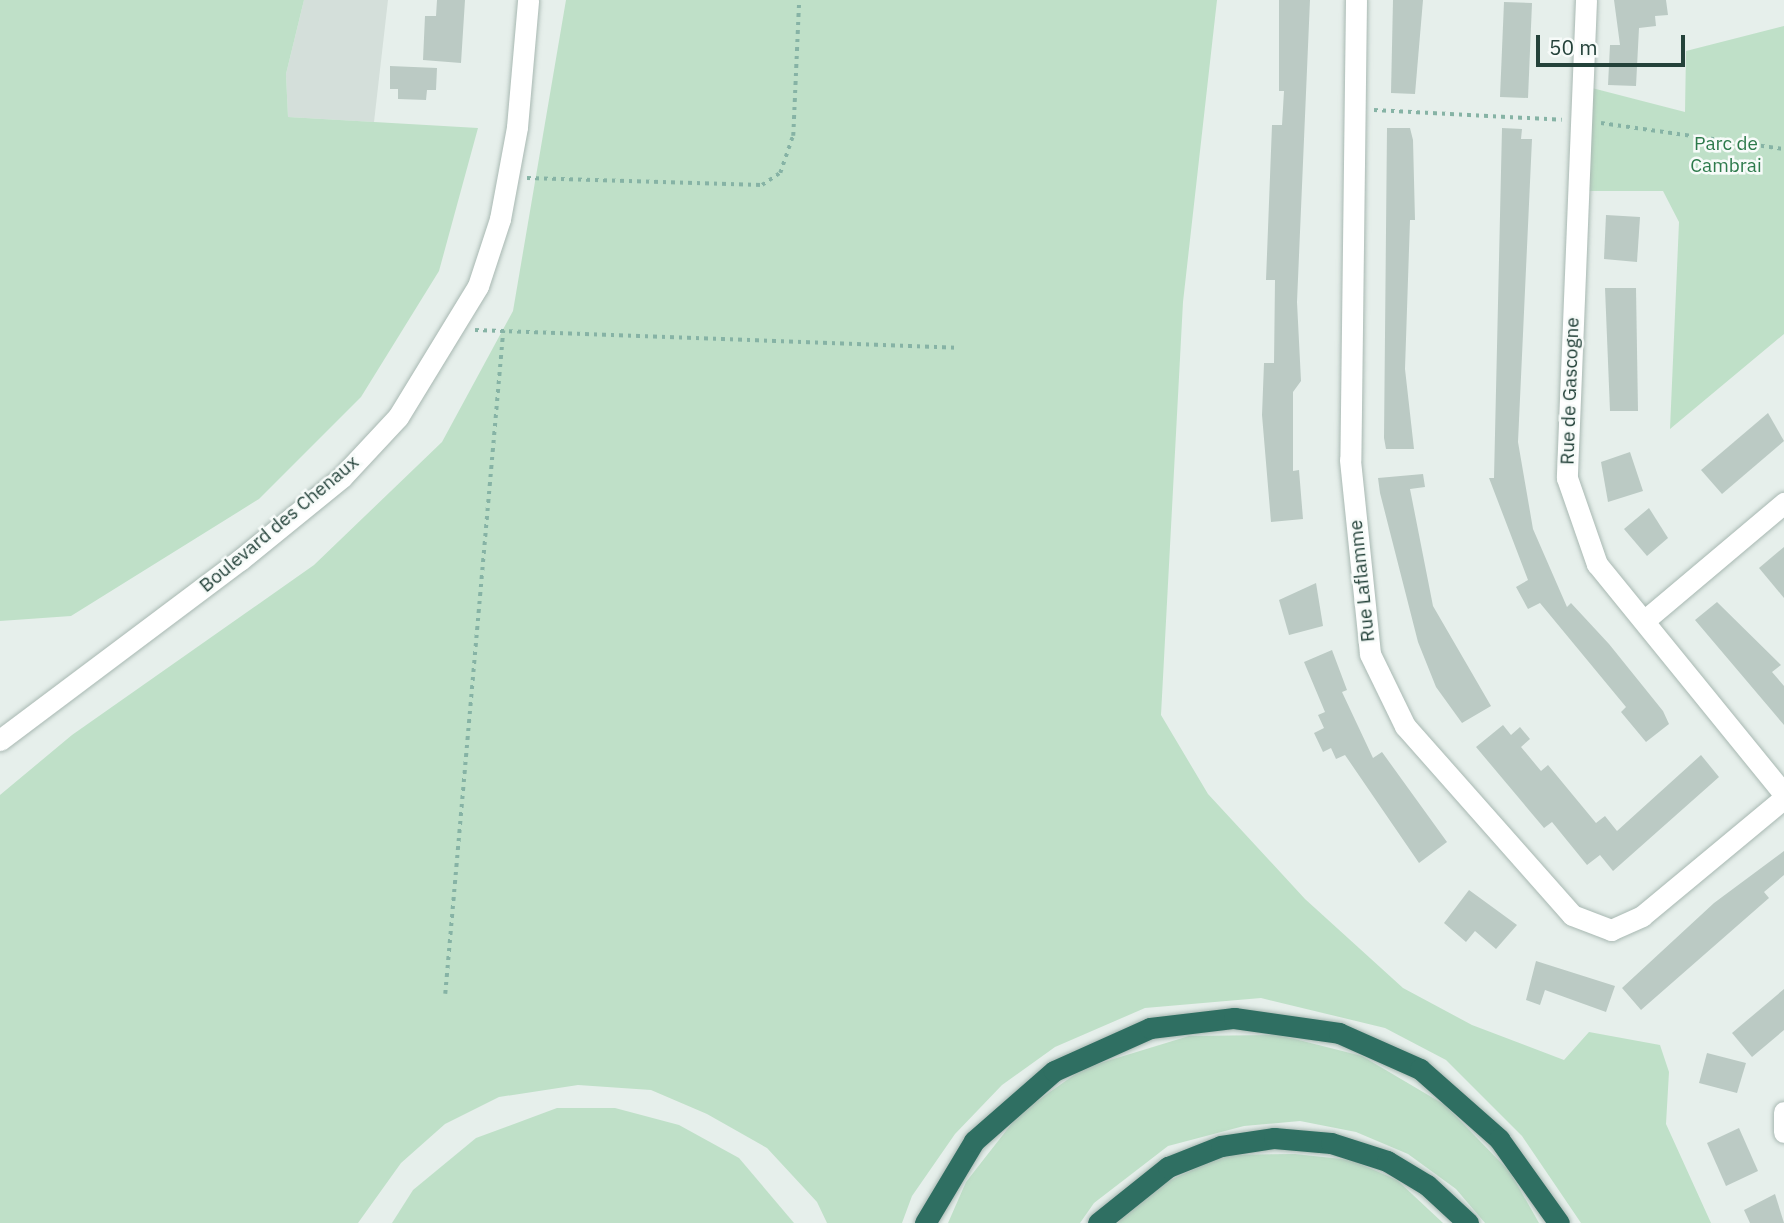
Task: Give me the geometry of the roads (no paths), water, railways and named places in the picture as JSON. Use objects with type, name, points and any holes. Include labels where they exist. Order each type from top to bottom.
[{"type":"highway","points":[[925,1223],[974,1141],[1054,1071],[1126,1035],[1234,1018],[1339,1033],[1420,1069],[1499,1139],[1559,1223]]},
{"type":"highway","points":[[1098,1223],[1133,1189],[1177,1162],[1221,1146],[1274,1138],[1331,1143],[1387,1161],[1427,1185],[1468,1223]]},
{"type":"street","name":"Boulevard des Chenaux","points":[[0,740],[342,477],[398,417],[455,329],[478,286],[507,178],[528,0]]},
{"type":"street","name":"Rue Laflamme","points":[[1356,0],[1350,460],[1370,654],[1405,726],[1572,915],[1611,930],[1642,916],[1784,796]]},
{"type":"street","name":"Rue de Gascogne","points":[[1586,0],[1567,478],[1597,564],[1645,620],[1784,796]]},
{"type":"street","points":[[1645,620],[1784,503]]},
{"type":"street","points":[[1784,1112],[1784,1132]]},
{"type":"park label","name":"Parc de Cambrai","points":[[1726,155]]}]
